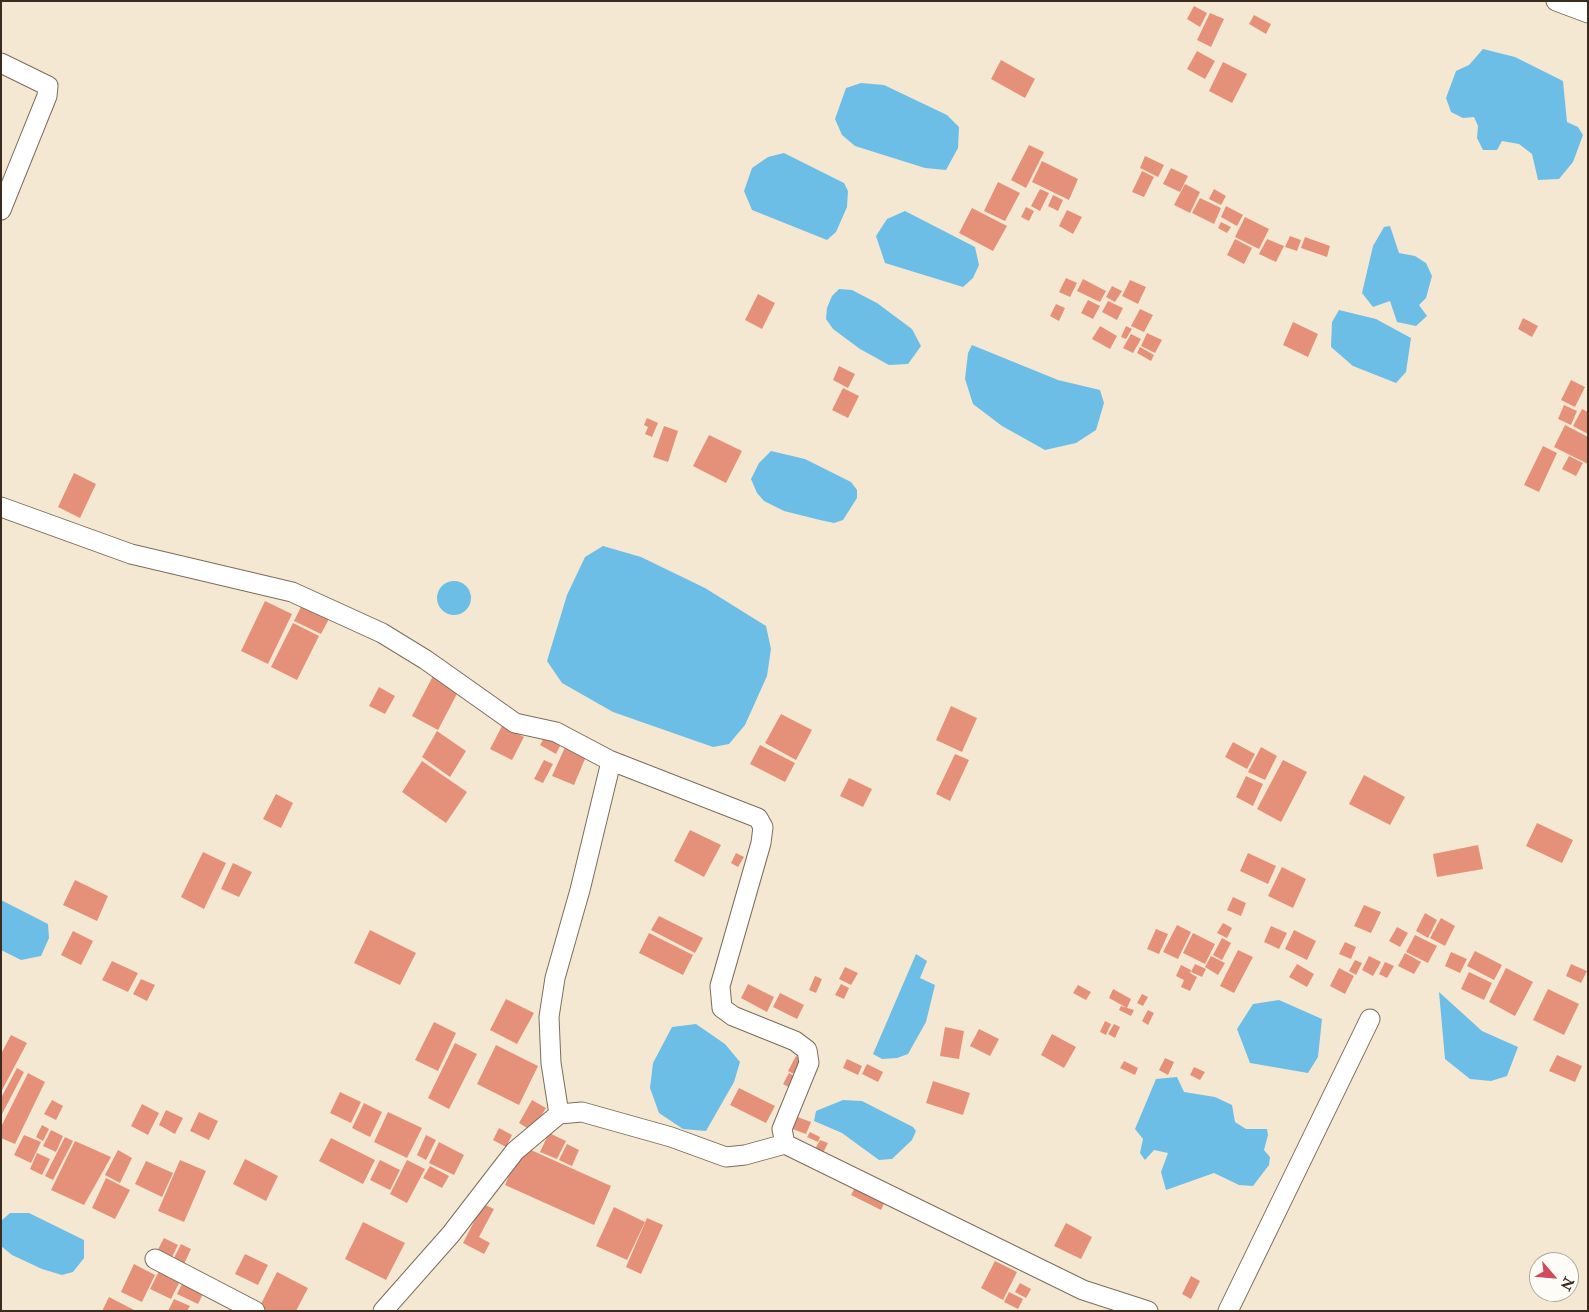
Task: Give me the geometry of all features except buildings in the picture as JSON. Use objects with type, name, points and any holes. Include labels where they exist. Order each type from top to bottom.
[{"type":"street","points":[[1556,1],[1588,13]]},
{"type":"street","points":[[1,63],[48,86],[47,96],[1,210]]},
{"type":"street","points":[[1,507],[132,554],[292,592],[382,633],[426,660],[514,723],[556,732],[609,760],[758,818],[763,827],[760,843],[720,986],[722,1008],[733,1016],[796,1041],[807,1050],[809,1063],[782,1129],[784,1144]]},
{"type":"street","points":[[559,1114],[551,1063],[549,1017],[555,978],[580,890],[610,766],[609,760]]},
{"type":"street","points":[[1228,1311],[1370,1019]]},
{"type":"street","points":[[382,1311],[451,1234],[515,1151],[559,1114],[582,1112],[671,1137],[726,1157],[784,1144],[1083,1290],[1148,1311]]},
{"type":"street","points":[[155,1259],[255,1311]]},
{"type":"water","points":[[1483,49],[1515,57],[1563,81],[1567,122],[1578,127],[1583,135],[1573,162],[1559,179],[1538,180],[1532,154],[1519,144],[1502,141],[1497,150],[1483,150],[1477,138],[1478,126],[1474,117],[1463,118],[1451,112],[1446,98],[1456,71],[1469,65]]},
{"type":"water","points":[[861,83],[884,85],[947,115],[959,127],[958,148],[946,170],[925,168],[855,146],[842,135],[835,119],[846,88]]},
{"type":"water","points":[[784,153],[844,183],[848,191],[847,207],[836,232],[827,240],[752,210],[744,191],[752,168],[768,157]]},
{"type":"water","points":[[905,211],[975,247],[979,265],[973,278],[963,287],[885,263],[876,236],[887,219]]},
{"type":"water","points":[[1390,226],[1399,253],[1415,256],[1426,263],[1432,276],[1426,298],[1419,305],[1427,316],[1416,326],[1397,322],[1390,301],[1373,307],[1362,293],[1373,246],[1384,227]]},
{"type":"water","points":[[839,289],[852,290],[877,303],[912,329],[921,346],[908,364],[889,365],[860,349],[833,329],[826,319],[827,308],[832,296]]},
{"type":"water","points":[[1339,310],[1376,319],[1411,338],[1406,372],[1396,383],[1353,366],[1331,347],[1332,322]]},
{"type":"water","points":[[972,345],[1058,380],[1100,390],[1104,403],[1096,430],[1076,443],[1045,450],[1002,426],[973,404],[965,379],[968,353]]},
{"type":"water","points":[[771,451],[805,459],[851,482],[857,490],[857,498],[843,520],[834,523],[820,520],[784,511],[764,501],[757,493],[751,479],[759,463]]},
{"type":"water","points":[[603,546],[641,557],[705,588],[766,626],[771,649],[767,676],[745,725],[729,744],[713,747],[613,712],[562,683],[547,661],[567,595],[585,557]]},
{"type":"water","points":[[454,581],[466,586],[471,598],[466,610],[454,615],[442,610],[437,598],[442,586]]},
{"type":"water","points":[[1,900],[48,924],[49,938],[41,956],[21,960],[1,950]]},
{"type":"water","points":[[916,954],[927,961],[920,978],[935,985],[926,1022],[908,1054],[897,1058],[882,1059],[873,1054]]},
{"type":"water","points":[[1439,992],[1482,1031],[1518,1047],[1507,1076],[1491,1081],[1470,1079],[1445,1059]]},
{"type":"water","points":[[1279,1000],[1322,1019],[1318,1057],[1308,1073],[1250,1063],[1237,1029],[1253,1004]]},
{"type":"water","points":[[696,1024],[725,1044],[740,1062],[734,1082],[706,1131],[683,1129],[659,1113],[650,1088],[653,1063],[672,1027]]},
{"type":"water","points":[[1177,1077],[1184,1092],[1215,1097],[1232,1105],[1235,1122],[1246,1129],[1267,1129],[1268,1135],[1264,1150],[1270,1157],[1269,1165],[1253,1186],[1239,1185],[1214,1173],[1166,1190],[1161,1172],[1168,1153],[1154,1150],[1145,1160],[1140,1153],[1143,1139],[1135,1129],[1156,1079]]},
{"type":"water","points":[[843,1100],[862,1101],[913,1127],[916,1131],[912,1140],[892,1159],[879,1160],[842,1133],[814,1121],[816,1111]]},
{"type":"water","points":[[10,1213],[29,1213],[84,1240],[84,1258],[73,1272],[62,1275],[42,1269],[12,1255],[1,1246],[1,1221]]}]
